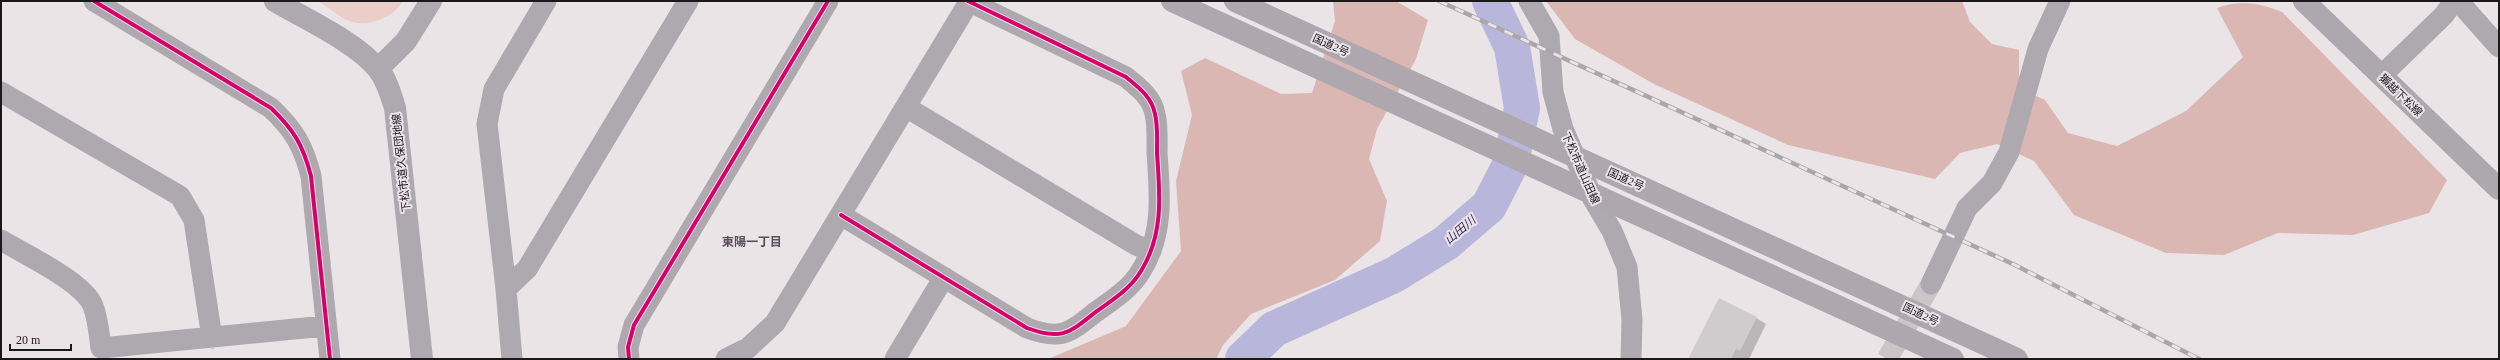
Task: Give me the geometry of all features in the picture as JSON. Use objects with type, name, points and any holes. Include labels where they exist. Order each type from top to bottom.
[{"type":"highway","points":[[1172,1],[1954,359]]},
{"type":"highway","name":"国道2号","points":[[1235,1],[1704,214],[2017,359]]},
{"type":"main road","name":"獺越下松線","points":[[2304,1],[2499,189]]},
{"type":"street","points":[[94,1],[271,108],[290,126],[304,149],[311,176],[330,359]]},
{"type":"street","name":"下松市道久保団地線","points":[[275,1],[354,48],[378,69],[387,84],[395,108],[422,359]]},
{"type":"street","points":[[378,69],[406,41],[430,1]]},
{"type":"street","points":[[512,359],[506,289],[486,124],[494,89],[546,1]]},
{"type":"street","points":[[506,289],[527,269],[688,1]]},
{"type":"street","points":[[629,359],[628,346],[634,325],[828,1]]},
{"type":"street","points":[[726,359],[748,348],[775,323],[969,1],[1126,77],[1146,93],[1155,113],[1160,203],[1157,229],[1151,250],[1141,272],[1124,291],[1070,332],[1048,336],[1027,328],[841,215]]},
{"type":"street","name":"下松市道山田線","points":[[1529,1],[1549,36],[1553,92],[1563,129],[1593,199],[1612,231],[1627,268],[1632,320],[1631,359]]},
{"type":"street","points":[[1931,284],[1968,208],[1992,183],[2009,152],[2038,49],[2060,1]]},
{"type":"street","points":[[2381,76],[2444,15],[2454,1]]},
{"type":"street","points":[[2458,1],[2499,47]]},
{"type":"street","points":[[1,92],[180,196],[194,220],[212,338]]},
{"type":"street","points":[[906,107],[1136,245],[1151,250]]},
{"type":"street","points":[[1,240],[69,280],[84,292],[93,305],[101,348],[326,326]]},
{"type":"street","points":[[895,359],[944,277]]},
{"type":"shaded area","points":[[318,1],[403,1],[394,12],[388,16],[374,22],[359,23],[343,18]]},
{"type":"shaded area","points":[[1333,1],[1396,1],[1428,20],[1416,59],[1377,129],[1369,159],[1387,201],[1380,241],[1335,280],[1251,314],[1223,345],[1216,359],[1048,359],[1126,326],[1181,251],[1176,181],[1192,115],[1181,71],[1205,58],[1281,94],[1312,93],[1335,21]]},
{"type":"shaded area","points":[[1546,1],[1962,1],[1970,22],[1992,44],[2019,50],[2019,88],[2045,100],[2068,133],[2117,146],[2186,111],[2243,57],[2217,8],[2242,3],[2266,6],[2282,12],[2447,180],[2429,213],[2353,235],[2278,233],[2224,255],[2166,253],[2074,215],[2034,161],[1997,144],[1960,153],[1935,179],[1788,145],[1654,84],[1575,39]]},
{"type":"building","points":[[1719,298],[1757,317],[1740,351],[1736,349],[1731,359],[1688,359]]},
{"type":"waterway","name":"山田川","points":[[1243,359],[1274,329],[1394,275],[1446,243],[1489,206],[1511,163],[1522,108],[1512,47],[1490,1]]},
{"type":"tunnel","points":[[1887,359],[1931,284]]},
{"type":"railway","points":[[1439,1],[2015,265],[2199,359]]},
{"type":"cycle path","points":[[94,1],[271,108],[292,131],[305,155],[311,176],[330,359]]},
{"type":"cycle path","points":[[629,359],[628,347],[634,325],[828,1]]},
{"type":"cycle path","points":[[841,215],[1027,328],[1049,334],[1065,333],[1079,325],[1121,293],[1132,283],[1141,271],[1154,243],[1159,214],[1157,128],[1155,114],[1148,97],[1126,77],[968,1]]},
{"type":"district","name":"東陽一丁目","points":[[752,242]]}]
